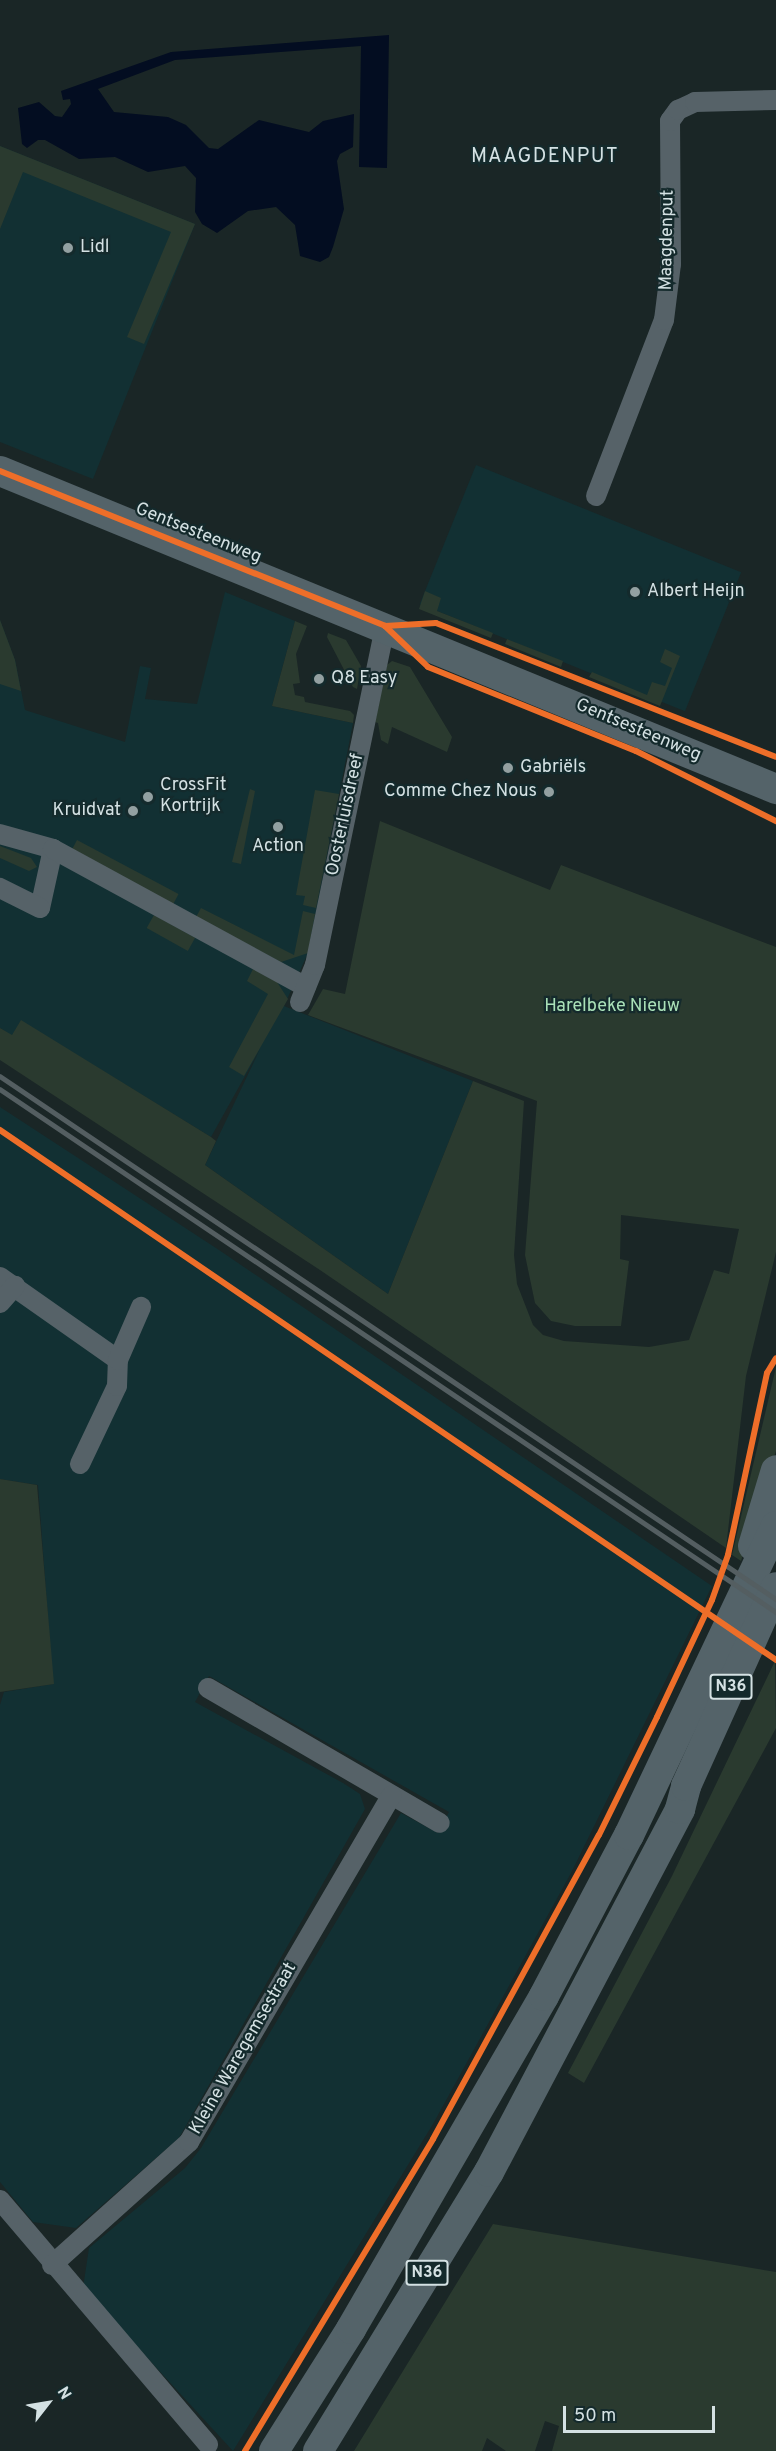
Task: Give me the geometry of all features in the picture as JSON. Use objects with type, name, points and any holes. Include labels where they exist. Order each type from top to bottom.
[{"type":"main road","name":"Gentsesteenweg","points":[[0,471],[385,626],[776,789]]},
{"type":"main road","points":[[729,1627],[776,1470]]},
{"type":"main road","name":"N36","points":[[274,2451],[351,2330],[544,1996],[629,1835],[776,1526]]},
{"type":"main road","name":"N36","points":[[318,2451],[489,2172],[680,1809],[686,1786],[776,1587]]},
{"type":"main road","points":[[680,1809],[696,1793],[776,1623]]},
{"type":"street","name":"Maagdenput","points":[[596,496],[664,320],[671,264],[670,121],[678,110],[695,102],[776,100]]},
{"type":"street","name":"Oosterluisdreef","points":[[53,849],[303,994],[315,965],[385,626]]},
{"type":"street","points":[[0,834],[53,849],[40,908],[0,888]]},
{"type":"street","points":[[0,1303],[7,1282],[118,1360]]},
{"type":"street","points":[[80,1464],[117,1386],[118,1360],[141,1307]]},
{"type":"street","points":[[208,1688],[440,1823]]},
{"type":"street","name":"Kleine Waregemsestraat","points":[[52,2265],[189,2142],[391,1796]]},
{"type":"street","points":[[0,2200],[52,2265],[208,2444]]},
{"type":"shaded area","points":[[389,35],[387,168],[359,167],[361,46],[175,60],[98,89],[114,112],[168,117],[186,125],[209,148],[218,149],[259,120],[309,132],[323,121],[354,114],[353,147],[340,154],[337,161],[344,209],[329,257],[320,262],[300,256],[295,225],[276,207],[248,211],[217,233],[202,224],[195,212],[196,178],[185,166],[148,172],[115,157],[79,159],[45,140],[38,140],[27,148],[22,144],[18,108],[39,102],[55,116],[62,117],[71,104],[70,99],[63,100],[61,91],[171,52]]},
{"type":"shaded area","points":[[0,146],[195,224],[93,479],[0,442]]},
{"type":"shaded area","points":[[476,465],[741,572],[685,711],[420,604]]},
{"type":"shaded area","points":[[225,592],[295,621],[272,706],[353,723],[308,953],[284,1006],[473,1081],[388,1294],[205,1165],[260,1049],[211,1137],[21,1021],[12,1036],[0,1028],[0,620],[15,660],[25,710],[125,742],[140,666],[151,668],[145,699],[197,704]]},
{"type":"shaded area","points":[[0,1107],[219,1250],[712,1586],[571,1873],[433,2124],[233,2451],[83,2288],[89,2248],[185,2168],[201,2148],[401,1813],[438,1833],[449,1812],[209,1676],[195,1702],[343,1783],[360,1794],[365,1809],[179,2138],[76,2228],[33,2222],[0,2182],[0,1705],[4,1692],[53,1684],[38,1485],[0,1479]]},
{"type":"green space","points":[[0,146],[195,224],[144,344],[127,337],[171,232],[23,172],[0,229]]},
{"type":"green space","points":[[425,591],[441,598],[437,611],[493,633],[491,638],[419,609]]},
{"type":"green space","points":[[0,620],[15,660],[21,691],[0,684]]},
{"type":"green space","points":[[295,621],[307,626],[296,654],[300,683],[293,684],[295,695],[304,697],[305,702],[350,711],[354,715],[353,723],[272,706]]},
{"type":"green space","points":[[328,633],[346,640],[361,666],[357,689],[353,687],[327,637]]},
{"type":"green space","points":[[507,639],[563,661],[561,667],[505,644]]},
{"type":"green space","points":[[665,649],[680,656],[660,706],[589,677],[592,672],[647,695],[652,682],[665,686],[672,668],[660,662]]},
{"type":"green space","points":[[392,661],[410,667],[452,737],[447,752],[392,727],[388,744],[381,740],[378,723],[375,722],[387,665]]},
{"type":"green space","points":[[250,789],[255,791],[241,864],[232,862]]},
{"type":"green space","points":[[315,790],[339,794],[316,908],[303,905],[305,896],[296,895]]},
{"type":"green space","name":"Harelbeke Nieuw","points":[[380,821],[550,890],[561,865],[776,947],[776,1252],[746,1376],[726,1548],[320,1270],[0,1060],[0,1028],[12,1035],[21,1020],[211,1137],[216,1141],[205,1165],[388,1294],[473,1081],[524,1101],[514,1255],[517,1284],[533,1325],[543,1335],[564,1341],[649,1347],[689,1340],[714,1270],[729,1274],[739,1229],[621,1215],[620,1259],[629,1261],[621,1326],[575,1326],[551,1321],[535,1303],[525,1255],[537,1101],[308,1015],[323,989],[345,994]]},
{"type":"green space","points":[[77,840],[179,894],[172,905],[71,851]]},
{"type":"green space","points":[[0,846],[31,858],[37,867],[29,871],[0,858]]},
{"type":"green space","points":[[201,908],[294,955],[303,911],[315,914],[308,953],[281,962],[196,917]]},
{"type":"green space","points":[[154,915],[195,938],[188,951],[147,928]]},
{"type":"green space","points":[[253,969],[277,982],[288,999],[244,1076],[229,1067],[268,994],[247,981]]},
{"type":"green space","points":[[776,1367],[776,1451],[741,1561],[732,1555]]},
{"type":"green space","points":[[0,1479],[37,1485],[54,1684],[0,1692]]},
{"type":"green space","points":[[775,1661],[776,1728],[584,2083],[568,2073],[672,1876]]},
{"type":"green space","points":[[493,2224],[776,2272],[776,2451],[552,2451],[559,2426],[545,2421],[535,2451],[506,2451],[487,2438],[482,2451],[354,2451]]},
{"type":"railway","points":[[0,1076],[776,1599]]},
{"type":"railway","points":[[0,1089],[776,1612]]},
{"type":"cycle path","points":[[0,471],[385,626],[428,667],[636,751],[776,821]]},
{"type":"cycle path","points":[[385,626],[436,623],[776,757]]},
{"type":"cycle path","points":[[0,1130],[776,1660]]},
{"type":"cycle path","points":[[245,2451],[433,2139],[599,1835],[657,1717],[712,1600],[728,1555],[767,1373],[776,1358]]},
{"type":"place","name":"Lidl","points":[[68,248]]},
{"type":"place","name":"Albert Heijn","points":[[635,592]]},
{"type":"place","name":"Q8 Easy","points":[[319,679]]},
{"type":"place","name":"Gabriëls","points":[[508,768]]},
{"type":"place","name":"Comme Chez Nous","points":[[549,792]]},
{"type":"place","name":"CrossFit Kortrijk","points":[[148,797]]},
{"type":"place","name":"Kruidvat","points":[[133,811]]},
{"type":"place","name":"Action","points":[[278,827]]},
{"type":"district","name":"MAAGDENPUT","points":[[545,157]]}]
